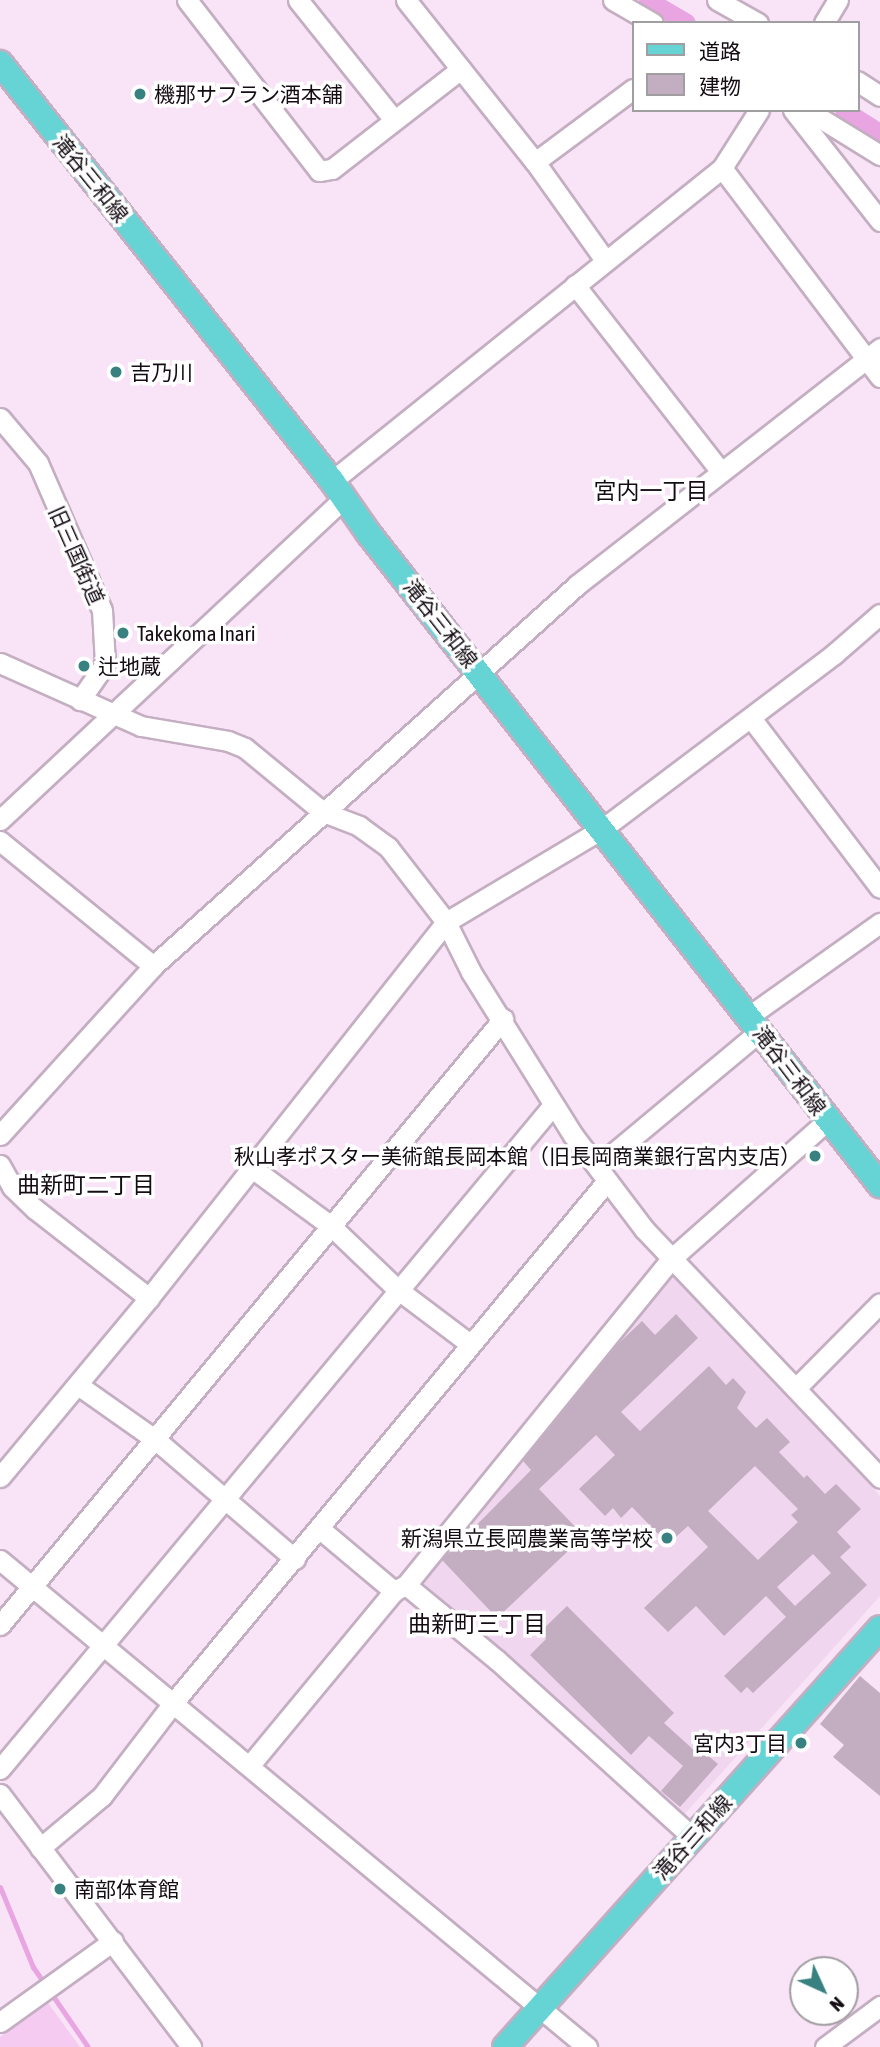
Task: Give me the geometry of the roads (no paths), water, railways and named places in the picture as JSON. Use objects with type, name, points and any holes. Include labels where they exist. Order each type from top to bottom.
[{"type":"main road","name":"滝谷三和線","points":[[0,63],[338,490],[880,1185]]},
{"type":"main road","name":"滝谷三和線","points":[[505,2047],[880,1628]]},
{"type":"street","points":[[187,0],[318,171],[332,169],[461,69]]},
{"type":"street","points":[[298,0],[394,120]]},
{"type":"street","points":[[406,0],[535,162],[606,260]]},
{"type":"street","points":[[613,0],[650,21]]},
{"type":"street","points":[[825,21],[838,0]]},
{"type":"street","points":[[723,2],[755,21]]},
{"type":"street","points":[[859,82],[880,96]]},
{"type":"street","points":[[535,162],[632,90]]},
{"type":"street","points":[[0,820],[116,714],[338,490],[575,285],[722,168],[758,112]]},
{"type":"street","points":[[795,112],[880,221]]},
{"type":"street","points":[[810,112],[880,155]]},
{"type":"street","points":[[722,168],[873,354],[880,377]]},
{"type":"street","points":[[575,285],[721,472]]},
{"type":"street","points":[[0,1135],[153,966],[323,812],[577,585],[873,354]]},
{"type":"street","name":"旧三国街道","points":[[0,418],[37,463],[102,610],[105,664],[80,700]]},
{"type":"street","points":[[0,1477],[149,1298],[446,922],[601,829],[751,718],[880,614]]},
{"type":"street","points":[[0,663],[80,700],[158,731],[214,738],[246,748],[323,812],[359,825],[388,847],[446,922],[553,1105],[602,1174],[673,1257],[880,1478]]},
{"type":"street","points":[[751,718],[880,888]]},
{"type":"street","points":[[0,841],[153,966]]},
{"type":"street","points":[[40,1848],[102,1796],[173,1703],[320,1529],[470,1344],[602,1174],[755,1023],[880,923]]},
{"type":"street","points":[[0,1625],[503,1019]]},
{"type":"street","points":[[0,1769],[397,1289],[553,1105]]},
{"type":"street","points":[[250,1765],[673,1257],[828,1120]]},
{"type":"street","points":[[0,1165],[12,1187],[35,1209],[149,1298]]},
{"type":"street","points":[[252,1168],[331,1226],[397,1289],[470,1344]]},
{"type":"street","points":[[797,1387],[880,1303]]},
{"type":"street","points":[[78,1384],[156,1440],[295,1559]]},
{"type":"street","points":[[320,1529],[497,1660],[692,1837]]},
{"type":"street","points":[[0,1560],[587,2047]]},
{"type":"street","points":[[0,1794],[191,2047]]},
{"type":"street","points":[[0,2022],[113,1941]]},
{"type":"street","points":[[825,2047],[880,2006]]},
{"type":"waterway","points":[[648,0],[684,21]]},
{"type":"waterway","points":[[847,112],[880,133]]},
{"type":"waterway","points":[[0,1887],[33,1967],[88,2047]]},
{"type":"place","name":"機那サフラン酒本舗","points":[[140,94]]},
{"type":"place","name":"吉乃川","points":[[116,372]]},
{"type":"place","name":"Takekoma Inari","points":[[123,633]]},
{"type":"place","name":"辻地蔵","points":[[84,666]]},
{"type":"place","name":"秋山孝ポスター美術館長岡本館（旧長岡商業銀行宮内支店）","points":[[815,1156]]},
{"type":"place","name":"新潟県立長岡農業高等学校","points":[[667,1538]]},
{"type":"place","name":"宮内3丁目","points":[[801,1743]]},
{"type":"place","name":"南部体育館","points":[[60,1889]]},
{"type":"district","name":"宮内一丁目","points":[[651,491]]},
{"type":"district","name":"曲新町二丁目","points":[[86,1185]]},
{"type":"district","name":"曲新町三丁目","points":[[477,1624]]}]
